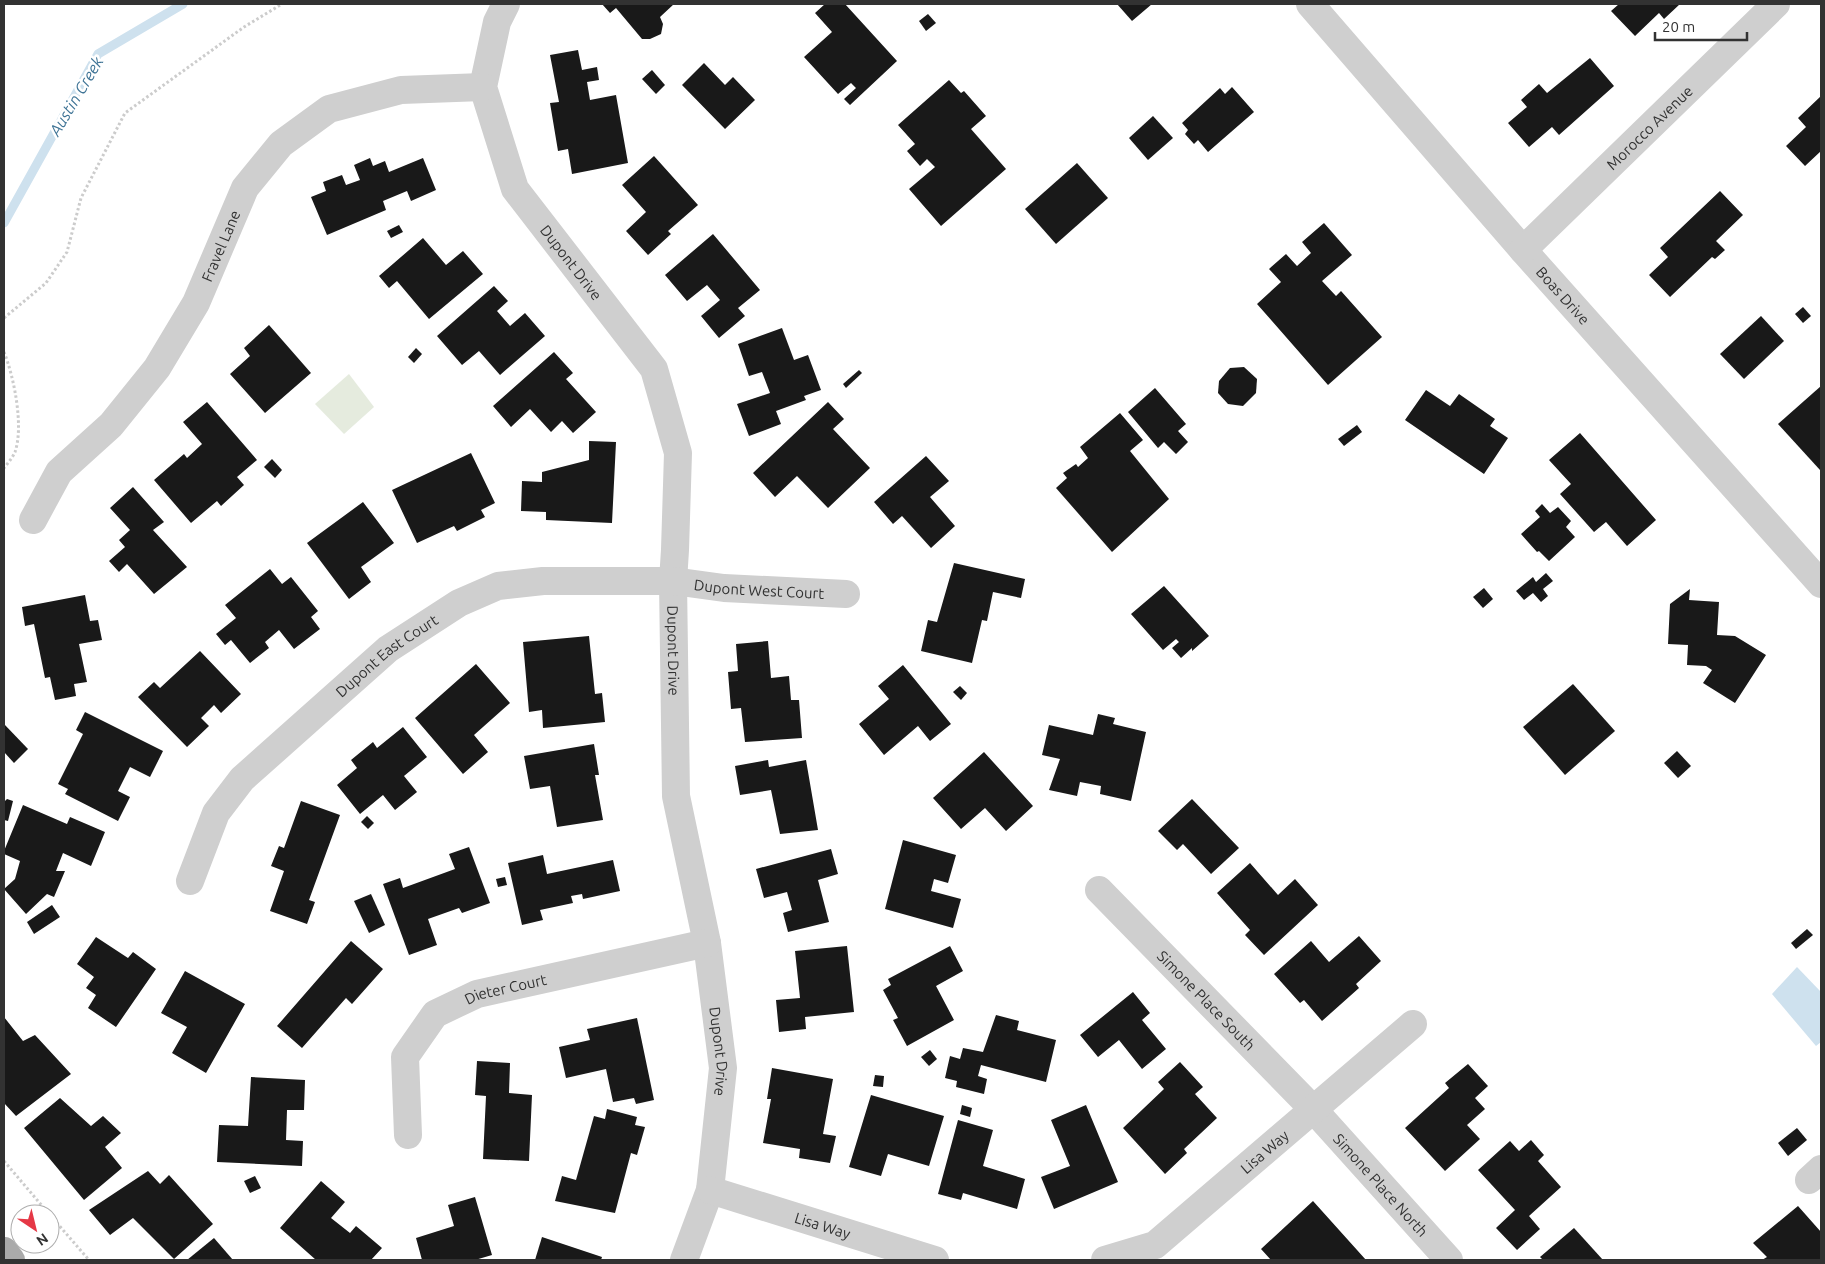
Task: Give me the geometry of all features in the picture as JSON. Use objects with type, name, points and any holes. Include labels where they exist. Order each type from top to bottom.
[{"type":"main road","points":[[4,1251],[12,1260]]},
{"type":"street","points":[[483,87],[497,22],[506,4]]},
{"type":"street","name":"Boas Drive","points":[[1310,4],[1523,250],[1821,584]]},
{"type":"street","name":"Morocco Avenue","points":[[1523,250],[1776,4]]},
{"type":"street","name":"Fravel Lane","points":[[33,520],[59,472],[111,425],[157,368],[196,302],[245,188],[281,144],[329,109],[401,90],[483,87]]},
{"type":"street","name":"Dupont Drive","points":[[483,87],[515,189],[654,369],[678,453],[676,550],[673,582],[676,796],[707,943],[723,1068],[710,1190],[684,1260]]},
{"type":"street","name":"Dupont East Court","points":[[190,881],[216,813],[242,778],[388,649],[459,603],[498,586],[543,580],[673,582]]},
{"type":"street","name":"Dupont West Court","points":[[673,582],[724,588],[846,594]]},
{"type":"street","name":"Simone Place South","points":[[1099,890],[1313,1110]]},
{"type":"street","name":"Dieter Court","points":[[408,1135],[405,1057],[436,1014],[477,994],[707,943]]},
{"type":"street","name":"Lisa Way","points":[[1105,1260],[1155,1245],[1413,1024]]},
{"type":"street","name":"Simone Place North","points":[[1313,1110],[1449,1260]]},
{"type":"street","name":"Lisa Way","points":[[710,1190],[935,1260]]},
{"type":"path","points":[[4,318],[46,283],[67,252],[81,198],[125,113],[244,27],[282,4]]},
{"type":"path","points":[[4,352],[19,410],[19,436],[15,454],[4,468]]},
{"type":"path","points":[[4,1161],[41,1204]]},
{"type":"path","points":[[60,1226],[89,1260]]},
{"type":"shaded area","points":[[349,374],[374,407],[344,434],[315,404]]},
{"type":"water","points":[[1797,967],[1821,992],[1821,1042],[1816,1046],[1772,994]]},
{"type":"building","points":[[602,4],[674,4],[660,17],[663,24],[661,34],[650,39],[642,39],[616,8],[610,13]]},
{"type":"building","points":[[825,4],[845,4],[897,61],[850,105],[844,99],[856,88],[851,83],[838,94],[804,57],[832,32],[815,13]]},
{"type":"building","points":[[1117,4],[1152,4],[1132,21]]},
{"type":"building","points":[[1619,4],[1680,4],[1664,19],[1659,13],[1635,36],[1611,11]]},
{"type":"building","points":[[928,14],[936,23],[926,31],[919,21]]},
{"type":"building","points":[[578,50],[582,70],[597,67],[599,80],[587,82],[590,100],[616,95],[628,163],[572,174],[568,149],[558,151],[550,103],[559,102],[550,55]]},
{"type":"building","points":[[1590,58],[1614,86],[1559,135],[1552,127],[1529,147],[1508,123],[1527,107],[1521,100],[1539,84],[1547,93]]},
{"type":"building","points":[[704,63],[725,85],[733,77],[755,100],[725,129],[682,85]]},
{"type":"building","points":[[652,70],[665,85],[656,94],[642,79]]},
{"type":"building","points":[[949,80],[961,93],[964,91],[986,116],[971,129],[1006,169],[941,226],[909,189],[935,167],[927,159],[920,166],[907,151],[915,144],[898,125]]},
{"type":"building","points":[[1232,87],[1254,112],[1208,152],[1198,140],[1194,144],[1185,134],[1188,130],[1182,123],[1220,88],[1225,94]]},
{"type":"building","points":[[1821,96],[1821,151],[1805,166],[1786,146],[1806,127],[1798,118]]},
{"type":"building","points":[[1153,116],[1173,138],[1148,160],[1129,138]]},
{"type":"building","points":[[654,156],[698,205],[668,231],[671,234],[648,255],[626,231],[646,212],[622,185]]},
{"type":"building","points":[[370,158],[373,166],[385,161],[389,172],[423,158],[436,190],[411,201],[407,191],[383,201],[386,210],[327,235],[311,197],[326,191],[323,182],[342,175],[346,185],[360,180],[354,165]]},
{"type":"building","points":[[1077,163],[1108,198],[1056,244],[1025,209]]},
{"type":"building","points":[[1720,191],[1743,215],[1716,241],[1725,250],[1715,259],[1712,257],[1670,297],[1649,275],[1668,257],[1660,248]]},
{"type":"building","points":[[1324,223],[1352,255],[1322,281],[1336,296],[1341,291],[1382,337],[1328,385],[1257,304],[1281,282],[1269,269],[1286,254],[1297,266],[1311,253],[1302,242]]},
{"type":"building","points":[[399,225],[403,232],[391,238],[387,231]]},
{"type":"building","points":[[713,234],[760,290],[738,308],[745,316],[719,338],[701,316],[720,300],[707,285],[687,301],[665,275]]},
{"type":"building","points":[[423,238],[446,265],[463,251],[483,274],[429,319],[397,281],[389,288],[379,276]]},
{"type":"building","points":[[494,286],[508,301],[497,311],[510,326],[525,313],[545,336],[500,375],[479,351],[462,365],[437,336]]},
{"type":"building","points":[[1803,307],[1811,316],[1803,323],[1795,314]]},
{"type":"building","points":[[1761,316],[1784,341],[1744,379],[1720,354]]},
{"type":"building","points":[[269,325],[311,373],[265,413],[230,374],[250,356],[244,348]]},
{"type":"building","points":[[782,328],[794,360],[808,355],[821,390],[804,396],[806,400],[776,411],[781,424],[749,436],[737,404],[770,393],[762,372],[749,376],[738,344]]},
{"type":"building","points":[[416,348],[422,354],[414,363],[408,357]]},
{"type":"building","points":[[554,352],[573,373],[566,379],[596,412],[573,433],[562,421],[551,432],[530,409],[511,427],[493,406]]},
{"type":"building","points":[[1244,367],[1257,379],[1256,393],[1243,406],[1228,404],[1218,393],[1219,381],[1230,368]]},
{"type":"building","points":[[859,370],[862,373],[846,388],[843,384]]},
{"type":"building","points":[[1821,386],[1821,469],[1820,470],[1778,424]]},
{"type":"building","points":[[1155,388],[1186,424],[1178,431],[1188,442],[1176,454],[1164,442],[1158,448],[1128,412]]},
{"type":"building","points":[[1426,390],[1450,406],[1459,394],[1495,419],[1490,426],[1508,438],[1484,474],[1405,420]]},
{"type":"building","points":[[207,402],[257,460],[237,477],[244,485],[221,506],[217,501],[191,523],[154,480],[184,454],[187,458],[202,444],[183,422]]},
{"type":"building","points":[[828,402],[844,419],[833,429],[870,468],[828,508],[797,476],[775,497],[753,473]]},
{"type":"building","points":[[1120,413],[1143,440],[1130,451],[1169,499],[1112,552],[1056,488],[1067,478],[1063,473],[1076,464],[1078,467],[1088,458],[1080,447]]},
{"type":"building","points":[[1357,425],[1362,432],[1344,446],[1338,439]]},
{"type":"building","points":[[1580,433],[1656,520],[1627,546],[1606,522],[1594,532],[1560,494],[1571,484],[1549,460]]},
{"type":"building","points":[[589,441],[616,442],[612,523],[546,520],[546,512],[521,511],[522,481],[542,482],[542,472],[589,460]]},
{"type":"building","points":[[471,453],[495,503],[481,510],[485,517],[457,531],[454,526],[417,543],[392,490]]},
{"type":"building","points":[[926,456],[949,481],[930,497],[955,526],[931,548],[902,516],[893,524],[874,502]]},
{"type":"building","points":[[272,459],[282,470],[275,478],[264,467]]},
{"type":"building","points":[[133,487],[164,522],[153,530],[187,567],[154,594],[127,564],[119,572],[109,561],[125,547],[119,540],[130,530],[110,508]]},
{"type":"building","points":[[363,502],[394,543],[361,567],[371,582],[349,599],[307,543]]},
{"type":"building","points":[[1542,504],[1550,513],[1558,507],[1571,521],[1566,527],[1575,537],[1549,561],[1539,551],[1537,552],[1521,534],[1540,517],[1535,511]]},
{"type":"building","points":[[954,563],[1025,579],[1021,598],[993,592],[987,621],[982,620],[972,663],[921,651],[928,620],[937,622]]},
{"type":"building","points":[[270,569],[282,584],[291,577],[318,611],[311,617],[320,629],[294,649],[279,630],[265,642],[269,648],[250,663],[231,640],[225,645],[216,634],[236,618],[225,605]]},
{"type":"building","points":[[1546,573],[1553,581],[1543,589],[1548,596],[1541,602],[1533,593],[1524,600],[1516,591],[1533,577],[1536,582]]},
{"type":"building","points":[[1164,586],[1209,636],[1181,658],[1172,648],[1179,642],[1176,639],[1163,650],[1131,614]]},
{"type":"building","points":[[1484,588],[1493,599],[1483,608],[1473,597]]},
{"type":"building","points":[[1690,589],[1689,600],[1719,602],[1717,635],[1735,636],[1766,655],[1735,703],[1703,683],[1712,670],[1706,666],[1687,665],[1688,645],[1668,644],[1670,604]]},
{"type":"building","points":[[85,595],[90,621],[98,620],[102,640],[79,644],[87,682],[74,684],[76,696],[55,700],[50,677],[45,678],[34,624],[25,626],[22,607]]},
{"type":"building","points":[[589,636],[595,694],[602,693],[605,722],[543,728],[542,710],[529,712],[523,642]]},
{"type":"building","points":[[768,641],[771,678],[789,676],[791,700],[799,700],[802,738],[745,742],[741,708],[731,709],[728,672],[738,671],[736,644]]},
{"type":"building","points":[[200,651],[241,694],[221,713],[214,705],[201,718],[209,726],[187,747],[138,697],[154,682],[160,688]]},
{"type":"building","points":[[476,664],[510,703],[474,735],[488,752],[463,774],[415,718]]},
{"type":"building","points":[[903,665],[951,724],[930,741],[918,726],[884,755],[859,724],[889,699],[878,686]]},
{"type":"building","points":[[1573,684],[1615,731],[1565,775],[1523,727]]},
{"type":"building","points":[[960,686],[967,693],[961,700],[953,692]]},
{"type":"building","points":[[85,712],[163,751],[150,777],[130,767],[118,791],[130,797],[118,821],[65,794],[68,789],[58,784],[83,734],[76,730]]},
{"type":"building","points":[[1098,714],[1115,718],[1113,724],[1146,732],[1131,801],[1100,794],[1101,786],[1080,782],[1077,796],[1049,790],[1060,759],[1042,755],[1049,725],[1093,735]]},
{"type":"building","points":[[4,724],[28,749],[14,763],[4,752]]},
{"type":"building","points":[[403,727],[427,757],[404,776],[417,792],[395,810],[383,795],[360,814],[337,785],[357,768],[351,760],[373,742],[377,748]]},
{"type":"building","points":[[594,744],[599,775],[595,775],[603,820],[557,827],[550,786],[530,789],[524,756]]},
{"type":"building","points":[[1677,751],[1691,766],[1678,778],[1664,763]]},
{"type":"building","points":[[984,752],[1033,806],[1006,831],[985,808],[961,829],[933,798]]},
{"type":"building","points":[[768,760],[769,767],[806,760],[818,830],[780,834],[771,790],[740,795],[735,766]]},
{"type":"building","points":[[7,799],[13,801],[8,821],[4,820],[4,802]]},
{"type":"building","points":[[1192,799],[1239,848],[1211,874],[1183,844],[1177,850],[1158,831]]},
{"type":"building","points":[[301,801],[340,815],[309,900],[315,902],[307,924],[270,911],[284,871],[271,866],[279,846],[284,848]]},
{"type":"building","points":[[23,805],[67,824],[70,817],[105,832],[91,866],[63,853],[56,871],[65,871],[54,897],[47,894],[26,914],[4,889],[15,879],[20,861],[4,854],[4,851]]},
{"type":"building","points":[[367,816],[374,823],[368,829],[361,822]]},
{"type":"building","points":[[903,840],[956,855],[948,883],[934,879],[931,891],[961,899],[953,928],[885,909]]},
{"type":"building","points":[[469,847],[490,903],[462,913],[459,908],[428,919],[437,945],[409,955],[383,884],[400,878],[403,888],[455,869],[449,854]]},
{"type":"building","points":[[831,849],[838,874],[818,880],[829,922],[788,932],[783,913],[792,910],[787,892],[764,898],[756,869]]},
{"type":"building","points":[[543,855],[547,874],[613,860],[620,891],[583,899],[582,894],[571,896],[573,903],[540,910],[543,920],[522,925],[508,863]]},
{"type":"building","points":[[1250,863],[1278,895],[1295,879],[1318,905],[1264,955],[1245,935],[1250,930],[1217,893]]},
{"type":"building","points":[[505,877],[507,885],[498,887],[496,879]]},
{"type":"building","points":[[371,894],[385,925],[369,933],[354,901]]},
{"type":"building","points":[[52,905],[60,917],[34,934],[27,922]]},
{"type":"building","points":[[1807,929],[1813,935],[1796,949],[1791,943]]},
{"type":"building","points":[[1359,936],[1381,961],[1356,984],[1359,988],[1322,1021],[1304,1000],[1300,1003],[1274,974],[1311,941],[1329,962]]},
{"type":"building","points":[[96,937],[128,958],[133,952],[156,969],[116,1027],[88,1008],[96,995],[86,988],[94,977],[77,964]]},
{"type":"building","points":[[351,941],[383,969],[352,1004],[346,998],[302,1048],[277,1026]]},
{"type":"building","points":[[847,946],[854,1012],[805,1017],[806,1029],[779,1032],[776,1000],[800,998],[795,951]]},
{"type":"building","points":[[950,946],[963,971],[936,986],[954,1020],[907,1046],[893,1020],[898,1018],[883,990],[891,985],[888,979]]},
{"type":"building","points":[[185,971],[245,1004],[206,1073],[172,1053],[187,1027],[161,1013]]},
{"type":"building","points":[[1133,992],[1150,1013],[1142,1020],[1166,1049],[1142,1069],[1119,1040],[1098,1057],[1080,1035]]},
{"type":"building","points":[[996,1015],[1019,1021],[1017,1030],[1056,1040],[1046,1082],[981,1065],[978,1076],[987,1079],[984,1094],[956,1087],[957,1081],[945,1078],[950,1056],[960,1059],[963,1048],[983,1052]]},
{"type":"building","points":[[4,1017],[23,1041],[35,1035],[71,1074],[16,1116],[4,1103]]},
{"type":"building","points":[[637,1018],[654,1100],[636,1104],[634,1098],[613,1102],[606,1069],[566,1078],[559,1047],[590,1040],[587,1029]]},
{"type":"building","points":[[930,1050],[937,1059],[929,1066],[921,1057]]},
{"type":"building","points":[[477,1061],[510,1063],[509,1093],[532,1095],[529,1161],[483,1159],[486,1096],[475,1095]]},
{"type":"building","points":[[1180,1062],[1203,1087],[1195,1094],[1217,1118],[1184,1149],[1187,1153],[1165,1174],[1123,1128],[1164,1089],[1158,1082]]},
{"type":"building","points":[[1468,1064],[1488,1086],[1475,1098],[1485,1109],[1467,1125],[1480,1139],[1445,1171],[1405,1128],[1449,1088],[1445,1083]]},
{"type":"building","points":[[772,1068],[833,1079],[823,1134],[836,1136],[830,1163],[799,1158],[800,1149],[763,1143],[771,1099],[767,1099]]},
{"type":"building","points":[[875,1075],[884,1076],[883,1087],[873,1086]]},
{"type":"building","points":[[251,1077],[305,1080],[304,1110],[287,1110],[286,1140],[303,1141],[302,1166],[217,1162],[219,1125],[248,1126]]},
{"type":"building","points":[[871,1095],[944,1116],[929,1166],[888,1154],[881,1176],[849,1167]]},
{"type":"building","points":[[60,1098],[91,1126],[103,1116],[121,1133],[105,1147],[122,1168],[84,1200],[24,1128]]},
{"type":"building","points":[[962,1105],[972,1108],[970,1117],[960,1114]]},
{"type":"building","points":[[1086,1105],[1118,1182],[1054,1209],[1041,1177],[1070,1166],[1051,1120]]},
{"type":"building","points":[[607,1109],[637,1117],[635,1125],[645,1127],[637,1155],[631,1153],[615,1213],[555,1201],[562,1176],[576,1180],[594,1116],[605,1119]]},
{"type":"building","points":[[958,1120],[993,1130],[983,1166],[1025,1179],[1017,1209],[963,1193],[961,1200],[938,1194]]},
{"type":"building","points":[[1797,1128],[1807,1140],[1788,1156],[1778,1143]]},
{"type":"building","points":[[1531,1140],[1544,1155],[1538,1161],[1561,1187],[1529,1216],[1540,1229],[1517,1250],[1496,1228],[1515,1210],[1478,1170],[1510,1141],[1519,1151]]},
{"type":"building","points":[[148,1171],[160,1184],[169,1175],[213,1224],[174,1259],[133,1218],[110,1235],[89,1210]]},
{"type":"building","points":[[255,1176],[261,1188],[250,1193],[244,1181]]},
{"type":"building","points":[[321,1181],[345,1202],[331,1218],[350,1233],[356,1226],[382,1248],[371,1260],[316,1260],[280,1228]]},
{"type":"building","points":[[475,1197],[492,1255],[475,1260],[422,1260],[416,1238],[454,1226],[448,1205]]},
{"type":"building","points":[[1313,1201],[1366,1260],[1271,1260],[1261,1249]]},
{"type":"building","points":[[1798,1206],[1821,1232],[1821,1260],[1762,1260],[1767,1257],[1753,1243]]},
{"type":"building","points":[[1574,1228],[1603,1260],[1543,1260],[1540,1257]]},
{"type":"building","points":[[542,1237],[602,1257],[601,1260],[535,1260]]},
{"type":"building","points":[[214,1238],[233,1260],[187,1260]]},
{"type":"waterway","name":"Austin Creek","points":[[4,223],[98,54],[183,4]]}]
